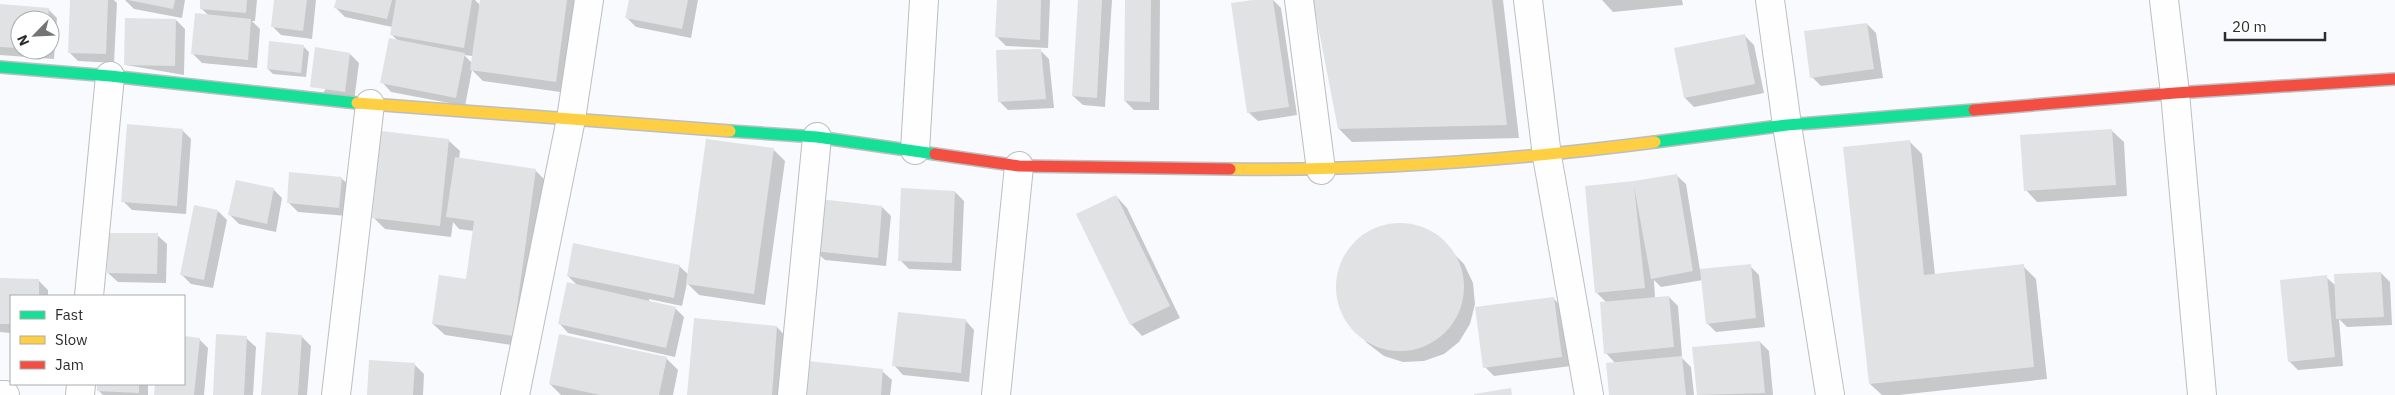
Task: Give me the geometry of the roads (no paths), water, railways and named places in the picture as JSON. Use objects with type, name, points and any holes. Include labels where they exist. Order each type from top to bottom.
[{"type":"street","points":[[515,395],[571,119],[589,0]]},
{"type":"street","points":[[915,150],[924,0]]},
{"type":"street","points":[[1299,0],[1321,170]]},
{"type":"street","points":[[1528,0],[1547,156],[1590,395]]},
{"type":"street","points":[[1770,0],[1787,125],[1830,395]]},
{"type":"street","points":[[2164,0],[2175,93],[2202,395]]},
{"type":"street","points":[[0,67],[110,76],[370,104],[817,137],[1019,166],[1321,170],[1547,156],[1787,125],[2175,93],[2395,79]]},
{"type":"street","points":[[89,295],[110,76]]},
{"type":"street","points":[[336,395],[370,104]]},
{"type":"street","points":[[792,395],[817,137]]},
{"type":"street","points":[[996,395],[1019,166]]},
{"type":"street","points":[[0,395],[5,395]]}]
